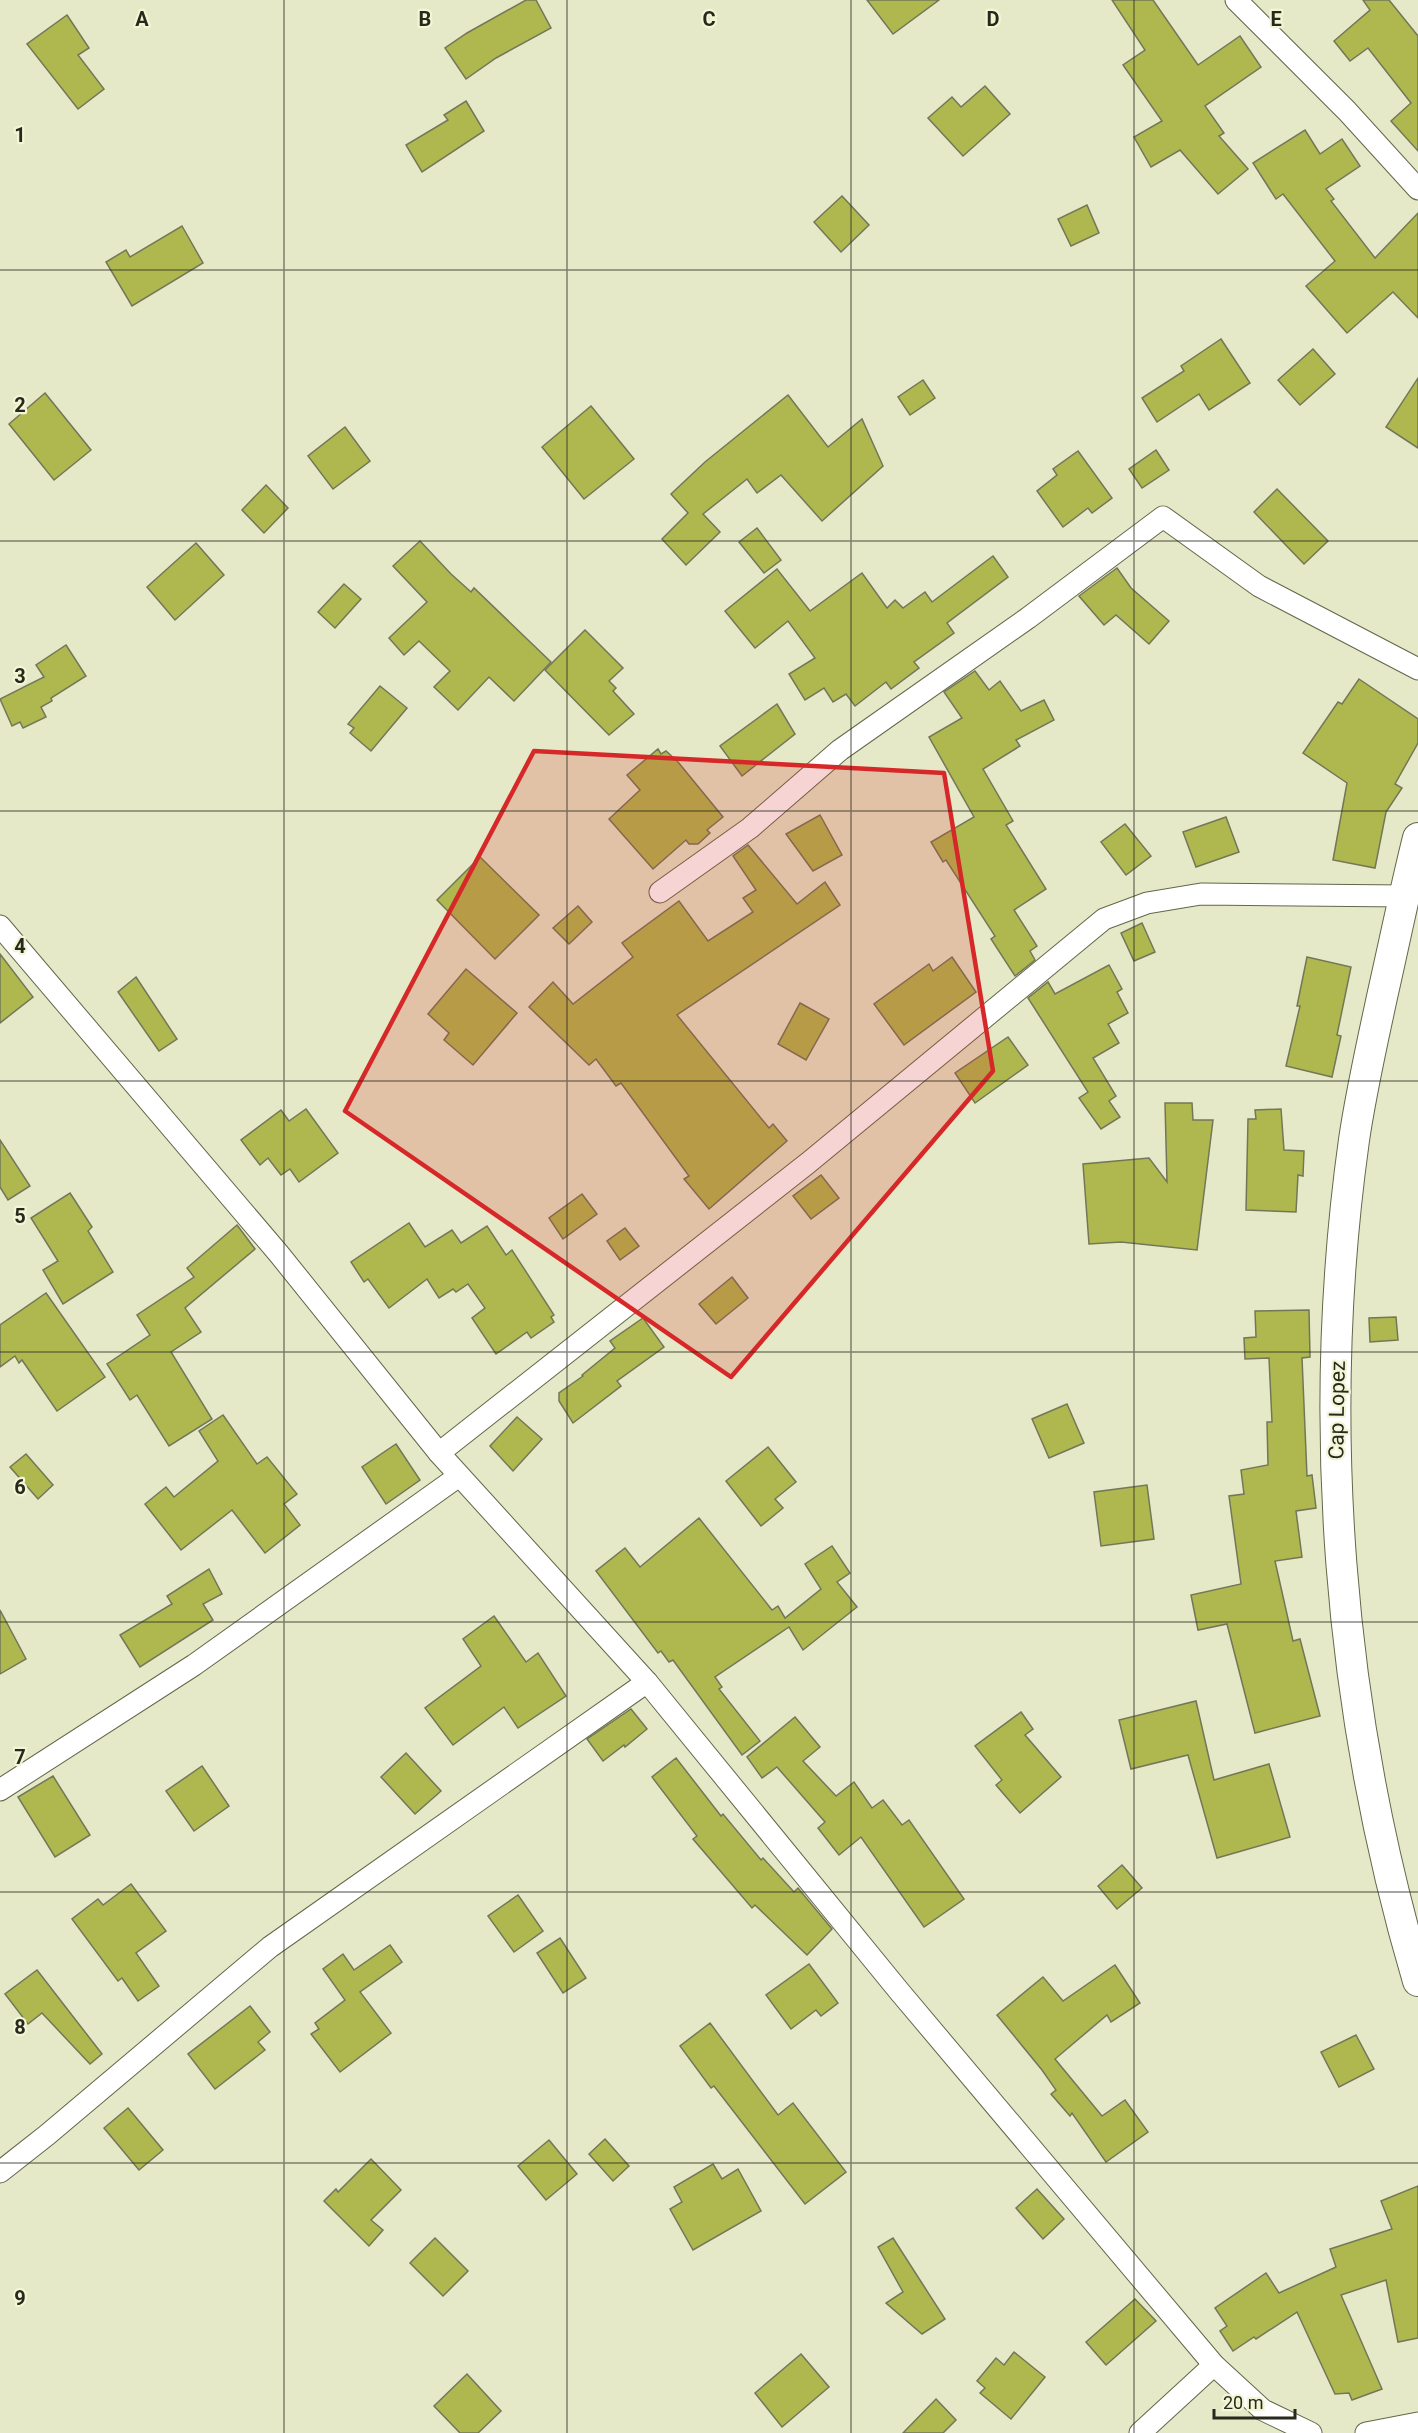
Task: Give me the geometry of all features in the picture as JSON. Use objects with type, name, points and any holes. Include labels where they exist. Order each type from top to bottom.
[{"type":"street","points":[[1236,0],[1347,111],[1418,189]]},
{"type":"street","points":[[660,892],[750,828],[840,750],[1028,618],[1163,517],[1259,586],[1418,669]]},
{"type":"street","name":"Cap Lopez","points":[[1418,838],[1354,1138],[1344,1230],[1335,1433],[1337,1518],[1344,1604],[1364,1743],[1383,1842],[1418,1981]]},
{"type":"street","points":[[439,1453],[799,1170],[1104,919],[1147,903],[1201,894],[1404,896]]},
{"type":"street","points":[[0,926],[279,1254],[439,1453],[647,1682],[899,1991],[1214,2365],[1263,2410],[1311,2433]]},
{"type":"street","points":[[0,1790],[195,1665],[459,1476]]},
{"type":"street","points":[[0,2172],[270,1947],[647,1682]]},
{"type":"street","points":[[1140,2433],[1214,2365]]},
{"type":"street","points":[[1366,2433],[1418,2423]]},
{"type":"highlighted area","points":[[534,751],[944,773],[993,1071],[731,1377],[345,1111]]},
{"type":"building","points":[[526,0],[536,0],[551,28],[496,58],[466,79],[445,48]]},
{"type":"building","points":[[867,0],[939,0],[893,34]]},
{"type":"building","points":[[1112,0],[1153,0],[1198,65],[1240,36],[1261,67],[1205,106],[1224,133],[1219,136],[1248,169],[1218,194],[1180,150],[1151,167],[1134,137],[1162,121],[1123,65],[1145,50]]},
{"type":"building","points":[[1363,0],[1389,0],[1418,36],[1418,151],[1391,121],[1411,103],[1368,48],[1350,61],[1334,41],[1370,10]]},
{"type":"building","points":[[67,15],[89,48],[78,55],[104,89],[78,109],[27,44]]},
{"type":"building","points":[[985,86],[1010,114],[963,156],[928,118],[952,97],[961,107]]},
{"type":"building","points":[[466,101],[484,131],[422,172],[406,145],[448,120],[444,115]]},
{"type":"building","points":[[1305,130],[1320,154],[1342,139],[1360,166],[1326,189],[1334,199],[1331,201],[1375,258],[1418,213],[1418,318],[1393,292],[1347,333],[1306,286],[1335,261],[1283,194],[1276,199],[1253,163]]},
{"type":"building","points":[[842,196],[869,225],[841,252],[814,222]]},
{"type":"building","points":[[1087,205],[1099,233],[1071,246],[1058,219]]},
{"type":"building","points":[[182,226],[203,263],[132,306],[106,262],[126,250],[130,257]]},
{"type":"building","points":[[1221,339],[1250,383],[1209,410],[1199,394],[1157,422],[1142,398],[1184,371],[1181,366]]},
{"type":"building","points":[[1313,349],[1335,374],[1300,405],[1278,380]]},
{"type":"building","points":[[1418,378],[1418,448],[1386,427]]},
{"type":"building","points":[[923,380],[935,398],[910,415],[898,397]]},
{"type":"building","points":[[45,393],[91,450],[54,480],[9,424]]},
{"type":"building","points":[[788,395],[828,447],[862,419],[883,466],[822,521],[781,475],[757,493],[747,479],[703,514],[720,532],[686,565],[662,539],[688,513],[671,494],[705,462]]},
{"type":"building","points":[[591,406],[634,459],[584,499],[542,447]]},
{"type":"building","points":[[345,427],[370,461],[333,489],[308,456]]},
{"type":"building","points":[[1156,450],[1169,470],[1142,488],[1129,469]]},
{"type":"building","points":[[1078,451],[1112,498],[1092,513],[1088,508],[1063,527],[1037,491],[1057,475],[1053,469]]},
{"type":"building","points":[[266,485],[288,508],[264,533],[242,510]]},
{"type":"building","points":[[1277,489],[1328,541],[1304,564],[1254,512]]},
{"type":"building","points":[[757,528],[781,560],[764,573],[739,542]]},
{"type":"building","points":[[420,541],[451,574],[471,592],[474,588],[551,662],[514,701],[489,677],[458,710],[434,687],[450,671],[419,641],[404,655],[389,638],[427,602],[393,566]]},
{"type":"building","points":[[196,543],[224,575],[175,620],[147,587]]},
{"type":"building","points":[[993,556],[1008,577],[947,623],[954,633],[914,662],[919,668],[891,689],[886,682],[855,706],[846,694],[833,702],[824,688],[805,700],[789,674],[815,658],[788,621],[755,648],[725,611],[777,569],[810,611],[862,573],[887,608],[895,600],[903,608],[925,592],[932,602]]},
{"type":"building","points":[[1117,568],[1131,588],[1169,621],[1149,644],[1116,615],[1104,625],[1079,596]]},
{"type":"building","points":[[344,584],[361,599],[335,628],[318,612]]},
{"type":"building","points":[[585,630],[623,668],[609,681],[616,688],[613,691],[634,714],[609,735],[545,670]]},
{"type":"building","points":[[66,645],[86,676],[41,707],[46,717],[23,728],[20,722],[12,726],[0,699],[44,677],[36,665]]},
{"type":"building","points":[[975,671],[989,690],[1000,681],[1021,711],[1044,700],[1054,720],[1016,740],[1020,746],[983,769],[1013,821],[1006,825],[1046,889],[1014,910],[1037,946],[1030,951],[1035,960],[1015,976],[991,939],[995,936],[946,860],[943,862],[931,842],[974,817],[929,737],[962,718],[944,692]]},
{"type":"building","points":[[1359,679],[1418,719],[1418,743],[1395,784],[1402,788],[1386,812],[1375,868],[1333,860],[1347,783],[1303,753],[1338,702],[1342,704]]},
{"type":"building","points":[[380,686],[407,708],[371,751],[350,733],[354,728],[348,724]]},
{"type":"building","points":[[777,704],[795,734],[742,776],[720,746]]},
{"type":"building","points":[[658,749],[661,754],[666,751],[678,762],[723,817],[707,830],[710,833],[698,844],[689,844],[686,840],[653,869],[609,819],[640,790],[627,775]]},
{"type":"building","points":[[820,815],[842,855],[813,871],[786,834]]},
{"type":"building","points":[[1226,817],[1239,852],[1196,867],[1183,832]]},
{"type":"building","points":[[1125,824],[1151,856],[1126,875],[1101,842]]},
{"type":"building","points":[[748,845],[797,904],[825,882],[840,905],[677,1015],[769,1128],[773,1124],[787,1141],[709,1209],[684,1179],[689,1176],[621,1083],[616,1086],[596,1059],[589,1065],[529,1007],[553,982],[573,1004],[633,957],[622,943],[679,901],[708,941],[753,912],[743,898],[756,890],[733,856]]},
{"type":"building","points":[[480,857],[539,915],[495,959],[437,900]]},
{"type":"building","points":[[578,906],[592,922],[569,944],[553,928]]},
{"type":"building","points":[[1142,923],[1155,952],[1134,961],[1121,933]]},
{"type":"building","points":[[0,954],[33,997],[0,1023]]},
{"type":"building","points":[[952,957],[976,992],[904,1045],[874,1004],[929,964],[933,971]]},
{"type":"building","points":[[1307,957],[1351,967],[1337,1035],[1341,1036],[1332,1077],[1286,1066],[1300,1006],[1297,1006]]},
{"type":"building","points":[[1109,965],[1122,989],[1117,992],[1128,1013],[1108,1024],[1119,1043],[1093,1058],[1116,1096],[1109,1101],[1120,1117],[1101,1129],[1079,1098],[1088,1092],[1028,998],[1048,982],[1055,994]]},
{"type":"building","points":[[466,969],[517,1013],[473,1065],[444,1040],[449,1033],[428,1014]]},
{"type":"building","points":[[136,977],[177,1039],[159,1051],[118,992]]},
{"type":"building","points":[[800,1003],[829,1019],[806,1060],[778,1044]]},
{"type":"building","points":[[1008,1037],[1028,1065],[975,1103],[955,1073]]},
{"type":"building","points":[[1165,1103],[1192,1103],[1193,1120],[1213,1120],[1197,1250],[1121,1242],[1089,1244],[1083,1164],[1149,1158],[1167,1182]]},
{"type":"building","points":[[306,1109],[338,1153],[299,1182],[290,1169],[281,1175],[268,1158],[260,1165],[241,1140],[281,1110],[289,1121]]},
{"type":"building","points":[[1281,1109],[1284,1150],[1304,1151],[1303,1176],[1298,1175],[1296,1212],[1246,1210],[1248,1119],[1256,1119],[1255,1110]]},
{"type":"building","points":[[0,1140],[30,1186],[8,1200],[0,1187]]},
{"type":"building","points":[[821,1175],[839,1198],[811,1219],[793,1196]]},
{"type":"building","points":[[70,1193],[92,1227],[88,1231],[113,1272],[63,1304],[43,1270],[58,1261],[31,1218]]},
{"type":"building","points":[[582,1194],[597,1214],[563,1239],[549,1218]]},
{"type":"building","points":[[409,1223],[425,1247],[452,1230],[461,1243],[487,1226],[506,1255],[512,1250],[554,1315],[551,1317],[554,1322],[531,1338],[527,1332],[496,1354],[472,1318],[485,1308],[468,1284],[456,1292],[453,1289],[439,1298],[427,1279],[389,1308],[368,1279],[364,1282],[351,1262]]},
{"type":"building","points":[[237,1225],[255,1249],[185,1308],[201,1332],[171,1352],[212,1419],[169,1446],[137,1395],[130,1400],[107,1364],[150,1335],[137,1315],[194,1277],[187,1268]]},
{"type":"building","points":[[625,1228],[639,1246],[620,1260],[607,1241]]},
{"type":"building","points":[[732,1277],[748,1298],[716,1324],[699,1304]]},
{"type":"building","points":[[46,1293],[105,1377],[57,1411],[22,1360],[19,1363],[15,1356],[0,1367],[0,1325]]},
{"type":"building","points":[[1309,1310],[1310,1357],[1302,1358],[1307,1476],[1312,1475],[1316,1508],[1296,1511],[1302,1557],[1275,1561],[1293,1641],[1300,1639],[1320,1716],[1255,1733],[1227,1624],[1198,1630],[1191,1595],[1241,1584],[1229,1496],[1244,1494],[1241,1470],[1268,1465],[1267,1422],[1272,1422],[1269,1358],[1245,1359],[1244,1338],[1256,1337],[1255,1311]]},
{"type":"building","points":[[1396,1317],[1398,1340],[1370,1342],[1369,1318]]},
{"type":"building","points":[[643,1318],[664,1347],[617,1381],[621,1386],[573,1423],[559,1401],[559,1393],[615,1348],[610,1341]]},
{"type":"building","points":[[1067,1404],[1084,1443],[1049,1458],[1032,1419]]},
{"type":"building","points":[[223,1415],[257,1464],[267,1457],[297,1494],[284,1504],[300,1525],[265,1553],[232,1510],[181,1550],[145,1504],[166,1487],[174,1497],[218,1461],[199,1431]]},
{"type":"building","points":[[517,1417],[542,1439],[513,1471],[490,1446]]},
{"type":"building","points":[[396,1444],[420,1480],[386,1504],[362,1467]]},
{"type":"building","points":[[768,1447],[796,1482],[775,1499],[783,1508],[761,1526],[726,1481]]},
{"type":"building","points":[[26,1454],[53,1485],[38,1499],[10,1467]]},
{"type":"building","points":[[1147,1485],[1154,1539],[1101,1546],[1094,1492]]},
{"type":"building","points":[[699,1518],[772,1610],[778,1606],[785,1618],[821,1589],[805,1564],[832,1546],[850,1573],[837,1582],[857,1607],[803,1650],[789,1627],[715,1677],[722,1687],[719,1689],[760,1741],[742,1755],[673,1660],[669,1662],[661,1651],[658,1653],[596,1571],[625,1548],[640,1567]]},
{"type":"building","points":[[209,1569],[222,1594],[203,1604],[213,1620],[140,1667],[120,1635],[172,1604],[167,1596]]},
{"type":"building","points":[[0,1610],[26,1659],[0,1674]]},
{"type":"building","points":[[494,1616],[526,1662],[538,1653],[566,1696],[518,1728],[504,1707],[453,1745],[425,1708],[481,1666],[463,1639]]},
{"type":"building","points":[[1196,1701],[1214,1780],[1269,1764],[1290,1837],[1217,1858],[1188,1755],[1131,1769],[1119,1720]]},
{"type":"building","points":[[631,1709],[647,1729],[603,1761],[587,1739]]},
{"type":"building","points":[[1021,1712],[1033,1729],[1025,1735],[1061,1777],[1020,1813],[996,1785],[1002,1780],[975,1746]]},
{"type":"building","points":[[795,1717],[820,1747],[803,1761],[836,1796],[854,1782],[872,1808],[883,1800],[902,1825],[909,1820],[964,1899],[924,1927],[861,1837],[839,1855],[818,1828],[825,1822],[777,1767],[762,1778],[747,1757]]},
{"type":"building","points":[[406,1753],[441,1791],[415,1814],[381,1777]]},
{"type":"building","points":[[676,1758],[721,1816],[723,1814],[761,1860],[763,1858],[794,1892],[798,1888],[832,1929],[807,1955],[755,1905],[752,1908],[693,1839],[697,1836],[652,1777]]},
{"type":"building","points":[[202,1766],[229,1806],[194,1831],[166,1791]]},
{"type":"building","points":[[53,1776],[90,1835],[55,1857],[18,1797]]},
{"type":"building","points":[[1122,1865],[1142,1888],[1117,1909],[1098,1886]]},
{"type":"building","points":[[131,1884],[166,1931],[136,1953],[159,1986],[138,2001],[122,1978],[118,1981],[72,1919],[98,1899],[103,1905]]},
{"type":"building","points":[[518,1895],[543,1931],[514,1952],[488,1916]]},
{"type":"building","points":[[560,1938],[586,1978],[563,1993],[537,1953]]},
{"type":"building","points":[[390,1945],[402,1962],[360,1992],[391,2033],[340,2072],[311,2034],[319,2029],[315,2023],[345,2000],[323,1969],[343,1954],[354,1970]]},
{"type":"building","points":[[809,1964],[838,2003],[821,2016],[816,2010],[791,2029],[766,1995]]},
{"type":"building","points":[[1115,1965],[1140,2003],[1111,2022],[1107,2015],[1055,2059],[1102,2116],[1125,2100],[1148,2132],[1106,2162],[1072,2113],[1070,2116],[1051,2094],[1056,2090],[997,2015],[1043,1977],[1063,2001]]},
{"type":"building","points":[[37,1970],[102,2054],[90,2064],[42,2013],[28,2024],[5,1994]]},
{"type":"building","points":[[250,2006],[270,2032],[258,2042],[265,2050],[215,2089],[188,2054]]},
{"type":"building","points":[[710,2023],[778,2115],[793,2103],[846,2172],[805,2204],[714,2086],[711,2088],[680,2046]]},
{"type":"building","points":[[1356,2035],[1374,2069],[1339,2087],[1321,2052]]},
{"type":"building","points":[[128,2108],[163,2150],[139,2170],[104,2128]]},
{"type":"building","points":[[605,2139],[629,2166],[613,2181],[589,2154]]},
{"type":"building","points":[[549,2140],[577,2174],[546,2200],[518,2166]]},
{"type":"building","points":[[371,2159],[401,2190],[371,2220],[383,2230],[369,2246],[324,2201],[336,2189],[338,2192]]},
{"type":"building","points":[[713,2164],[722,2179],[738,2169],[761,2211],[693,2250],[670,2209],[682,2202],[674,2187]]},
{"type":"building","points":[[1418,2186],[1418,2338],[1398,2342],[1386,2280],[1341,2295],[1382,2389],[1352,2400],[1349,2393],[1335,2394],[1297,2312],[1233,2351],[1220,2331],[1227,2326],[1215,2308],[1266,2273],[1279,2293],[1336,2267],[1330,2249],[1392,2229],[1381,2201]]},
{"type":"building","points":[[1037,2189],[1064,2219],[1043,2239],[1016,2208]]},
{"type":"building","points":[[435,2238],[468,2271],[443,2296],[410,2263]]},
{"type":"building","points":[[893,2238],[945,2319],[922,2334],[886,2303],[903,2292],[878,2247]]},
{"type":"building","points":[[1135,2299],[1156,2321],[1106,2365],[1086,2342]]},
{"type":"building","points":[[1014,2352],[1045,2377],[1011,2419],[980,2393],[985,2388],[977,2381],[996,2358],[1004,2365]]},
{"type":"building","points":[[801,2354],[829,2387],[782,2427],[755,2393]]},
{"type":"building","points":[[467,2374],[501,2411],[478,2433],[460,2433],[434,2406]]},
{"type":"building","points":[[936,2399],[956,2420],[943,2433],[903,2433]]}]
